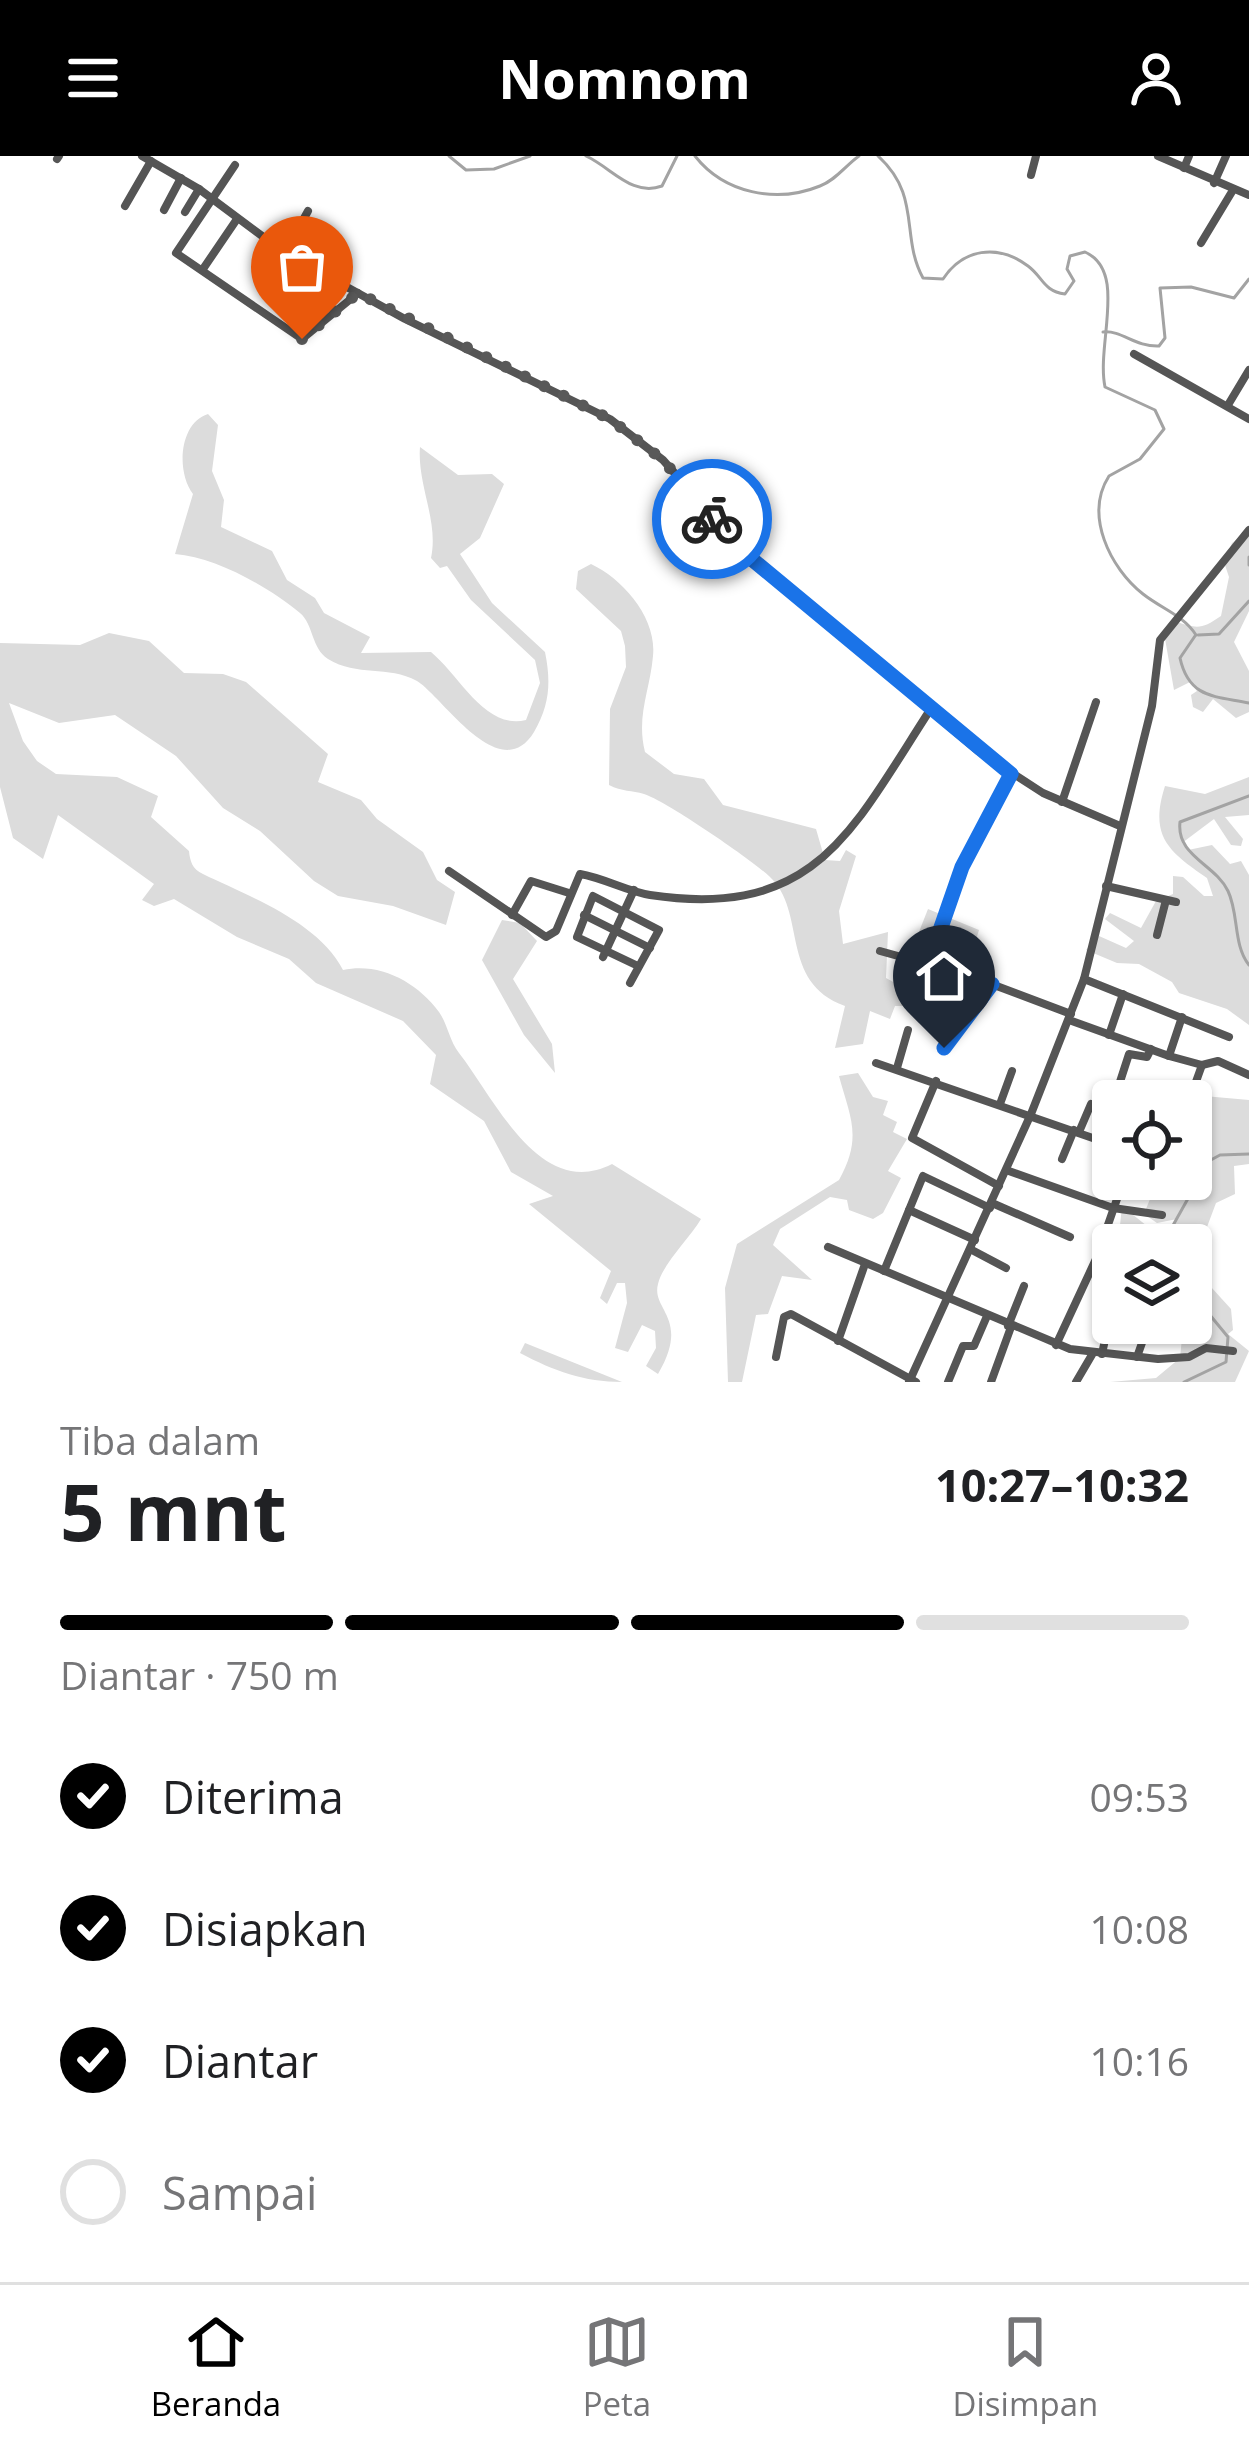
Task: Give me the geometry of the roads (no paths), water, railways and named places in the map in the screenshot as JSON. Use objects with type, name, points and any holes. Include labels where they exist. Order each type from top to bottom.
[{"type":"street","points":[[1031,175],[1036,156]]},
{"type":"street","points":[[1158,156],[1249,195]]},
{"type":"street","points":[[1184,168],[1189,156]]},
{"type":"street","points":[[1214,183],[1226,156]]},
{"type":"street","points":[[125,206],[146,159],[199,189],[285,253],[610,419],[663,460],[748,556],[930,710],[1011,774],[1120,826]]},
{"type":"street","points":[[235,165],[176,251],[250,308],[302,339],[358,293]]},
{"type":"street","points":[[164,209],[181,178]]},
{"type":"street","points":[[185,212],[199,189]]},
{"type":"street","points":[[1201,243],[1233,190]]},
{"type":"street","points":[[285,253],[308,211]]},
{"type":"street","points":[[203,268],[237,219]]},
{"type":"street","points":[[1134,353],[1249,418]]},
{"type":"street","points":[[1228,405],[1249,370]]},
{"type":"street","points":[[776,1357],[787,1314],[912,1381],[1031,1114],[1084,979],[1152,706],[1157,650],[1166,626],[1211,582],[1249,530]]},
{"type":"street","points":[[1063,802],[1096,702]]},
{"type":"street","points":[[449,871],[549,937],[580,874],[661,896],[740,895],[804,876],[851,831],[930,710]]},
{"type":"street","points":[[929,962],[962,867],[1011,774]]},
{"type":"street","points":[[512,915],[531,880],[569,892]]},
{"type":"street","points":[[1106,886],[1171,901],[1157,935]]},
{"type":"street","points":[[605,953],[634,890]]},
{"type":"street","points":[[630,983],[659,930],[592,896],[577,937],[638,966]]},
{"type":"street","points":[[584,915],[650,948]]},
{"type":"street","points":[[880,951],[992,984],[1169,1056],[1202,1065],[1218,1061],[1249,1075]]},
{"type":"street","points":[[1084,979],[1229,1036]]},
{"type":"street","points":[[944,1048],[992,984]]},
{"type":"street","points":[[1109,1035],[1123,994]]},
{"type":"street","points":[[1169,1056],[1183,1017]]},
{"type":"street","points":[[897,1069],[908,1030]]},
{"type":"street","points":[[1121,1080],[1130,1054],[1147,1057],[1150,1049]]},
{"type":"street","points":[[877,1063],[1092,1137]]},
{"type":"street","points":[[1197,1080],[1202,1065]]},
{"type":"street","points":[[1000,1104],[1012,1072]]},
{"type":"street","points":[[936,1081],[912,1138],[999,1186]]},
{"type":"street","points":[[1062,1159],[1091,1104]]},
{"type":"street","points":[[1006,1170],[1113,1208],[1162,1215]]},
{"type":"street","points":[[884,1271],[927,1175],[1070,1238]]},
{"type":"street","points":[[1108,1224],[1116,1200]]},
{"type":"street","points":[[909,1210],[1006,1268]]},
{"type":"street","points":[[828,1247],[1056,1346],[1137,1357],[1180,1358],[1212,1348],[1233,1351]]},
{"type":"street","points":[[838,1341],[865,1264]]},
{"type":"street","points":[[1056,1346],[1092,1267]]},
{"type":"street","points":[[992,1382],[1024,1286]]},
{"type":"street","points":[[948,1382],[964,1346],[974,1346],[987,1316]]},
{"type":"street","points":[[1076,1382],[1100,1344]]},
{"type":"street","points":[[1137,1357],[1142,1344]]},
{"type":"waterway","points":[[449,156],[466,170],[494,169],[530,156]]},
{"type":"waterway","points":[[586,156],[641,188],[662,186],[677,156]]},
{"type":"waterway","points":[[695,156],[721,179],[769,194],[820,186],[859,156]]},
{"type":"waterway","points":[[878,156],[892,171],[906,201],[912,247],[923,278],[943,279],[960,261],[993,252],[1016,259],[1048,287],[1065,294],[1074,281],[1067,269],[1070,256],[1085,252],[1098,261],[1108,292],[1105,387],[1155,410],[1164,429],[1140,459],[1109,476],[1099,507],[1104,540],[1131,583],[1196,635]]},
{"type":"waterway","points":[[1103,332],[1159,346],[1165,338],[1160,288],[1191,287],[1234,298],[1249,279]]},
{"type":"waterway","points":[[1249,557],[1249,565]]},
{"type":"waterway","points":[[1198,635],[1219,634],[1249,601]]},
{"type":"waterway","points":[[1195,636],[1180,658],[1190,681],[1206,693],[1249,703]]},
{"type":"waterway","points":[[1249,796],[1180,822],[1180,834],[1190,852],[1228,891],[1249,965]]},
{"type":"waterway","points":[[1174,1224],[1209,1161],[1220,1155],[1249,1154]]},
{"type":"waterway","points":[[1184,1382],[1226,1362],[1228,1337],[1212,1318]]}]
